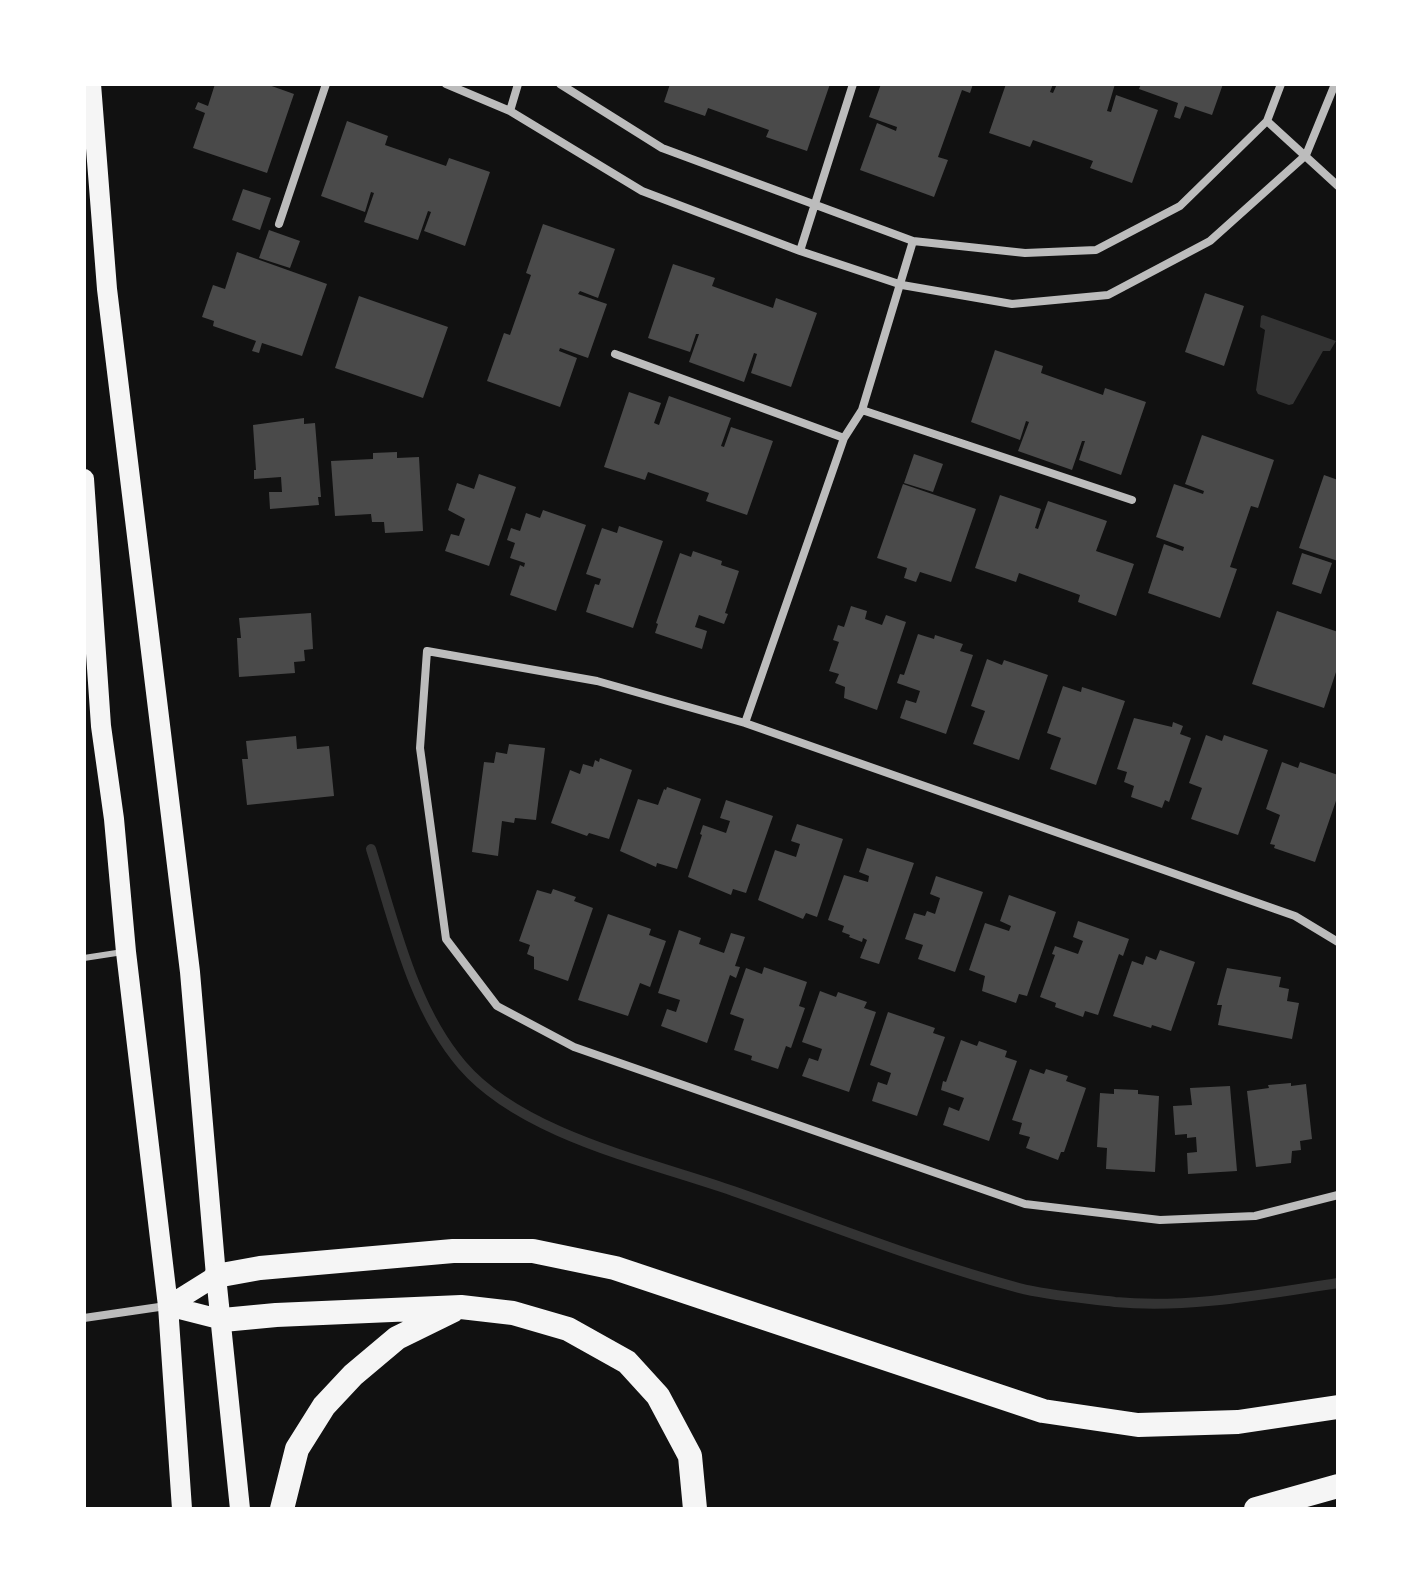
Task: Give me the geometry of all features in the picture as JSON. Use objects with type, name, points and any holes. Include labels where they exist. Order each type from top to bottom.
[{"type":"highway","points":[[216,1276],[260,1268],[453,1251],[533,1251],[615,1268],[1043,1411],[1138,1425],[1238,1422],[1338,1407]]},
{"type":"highway","points":[[223,1320],[461,1307],[513,1313],[568,1329],[627,1362],[658,1396],[690,1456],[695,1509]]},
{"type":"highway","points":[[282,1509],[297,1449],[324,1406],[353,1375],[397,1338],[461,1307]]},
{"type":"highway","points":[[1256,1509],[1338,1486]]},
{"type":"main road","points":[[91,84],[107,289],[190,972],[240,1509]]},
{"type":"main road","points":[[84,479],[97,727],[114,819],[126,952],[168,1306],[182,1509]]},
{"type":"main road","points":[[168,1306],[216,1276]]},
{"type":"main road","points":[[168,1306],[223,1320]]},
{"type":"street","points":[[279,224],[326,84]]},
{"type":"street","points":[[446,84],[510,111],[642,191],[800,251],[902,285],[1012,304],[1108,295],[1210,241],[1306,155],[1335,84]]},
{"type":"street","points":[[510,111],[518,84]]},
{"type":"street","points":[[560,84],[662,148],[913,241],[1025,253],[1096,250],[1180,206],[1267,121],[1281,84]]},
{"type":"street","points":[[800,251],[853,84]]},
{"type":"street","points":[[1267,121],[1338,186]]},
{"type":"street","points":[[745,723],[844,438],[862,410],[913,241]]},
{"type":"street","points":[[615,354],[844,438]]},
{"type":"street","points":[[862,410],[1132,500]]},
{"type":"street","points":[[1338,942],[1295,916],[745,723],[597,681],[427,651],[420,748],[446,939],[497,1006],[574,1047],[1025,1204],[1160,1220],[1255,1216],[1338,1195]]},
{"type":"street","points":[[84,1318],[168,1306]]},
{"type":"lane","points":[[84,958],[126,952]]},
{"type":"shaded area","points":[[1263,315],[1336,341],[1330,351],[1323,351],[1293,404],[1258,394],[1256,390],[1265,330],[1260,327]]},
{"type":"building","points":[[215,84],[266,84],[294,94],[267,173],[193,148],[205,113],[195,109],[198,102],[208,106]]},
{"type":"building","points":[[670,84],[830,84],[807,151],[766,137],[769,130],[708,108],[705,116],[664,102]]},
{"type":"building","points":[[881,84],[973,84],[970,93],[962,90],[938,157],[948,160],[934,197],[860,170],[877,123],[896,131],[897,127],[869,117]]},
{"type":"building","points":[[1006,84],[1053,84],[1050,92],[1053,93],[1057,84],[1115,84],[1107,111],[1111,112],[1116,95],[1158,110],[1132,183],[1090,168],[1093,161],[1033,140],[1030,147],[989,133]]},
{"type":"building","points":[[1141,84],[1223,84],[1212,115],[1185,106],[1180,119],[1174,117],[1178,103],[1139,89]]},
{"type":"building","points":[[347,121],[388,136],[385,145],[446,166],[449,158],[490,172],[465,246],[424,231],[431,212],[428,211],[418,240],[364,222],[374,193],[371,192],[365,212],[321,196]]},
{"type":"building","points":[[243,189],[271,198],[260,230],[232,220]]},
{"type":"building","points":[[543,224],[615,249],[598,298],[580,291],[578,294],[607,304],[588,358],[560,348],[559,351],[577,358],[560,407],[487,381],[504,333],[510,335],[531,275],[526,273]]},
{"type":"building","points":[[269,230],[300,241],[290,268],[259,258]]},
{"type":"building","points":[[237,252],[327,284],[302,356],[262,343],[259,353],[252,351],[256,341],[213,326],[214,321],[202,317],[213,285],[225,289]]},
{"type":"building","points":[[673,264],[715,278],[712,286],[773,308],[776,298],[817,313],[791,387],[751,373],[757,354],[754,353],[744,382],[689,362],[699,334],[696,334],[690,352],[648,338]]},
{"type":"building","points":[[1205,293],[1244,306],[1224,366],[1185,352]]},
{"type":"building","points":[[359,296],[448,327],[423,398],[335,368]]},
{"type":"building","points":[[995,350],[1043,366],[1041,373],[1103,395],[1105,388],[1146,402],[1121,475],[1079,460],[1085,441],[1082,441],[1072,470],[1018,451],[1029,422],[1026,421],[1020,440],[971,422]]},
{"type":"building","points":[[629,392],[661,403],[654,423],[659,425],[669,396],[731,418],[721,446],[724,447],[731,427],[773,441],[747,515],[706,501],[709,493],[648,472],[645,480],[604,467]]},
{"type":"building","points":[[304,418],[304,424],[315,423],[319,505],[270,509],[269,492],[282,492],[281,477],[254,479],[253,425]]},
{"type":"building","points":[[1202,435],[1274,460],[1258,508],[1251,506],[1230,567],[1237,569],[1220,618],[1148,593],[1164,544],[1183,551],[1184,547],[1156,537],[1174,484],[1203,494],[1204,491],[1185,484]]},
{"type":"building","points":[[397,452],[397,458],[419,457],[423,531],[385,533],[384,522],[372,522],[371,514],[335,516],[331,461],[373,459],[373,453]]},
{"type":"building","points":[[914,454],[943,464],[933,492],[904,483]]},
{"type":"building","points":[[479,474],[516,487],[489,566],[445,551],[451,534],[459,536],[465,519],[448,510],[457,483],[474,489]]},
{"type":"building","points":[[1324,475],[1338,480],[1338,561],[1299,548]]},
{"type":"building","points":[[903,484],[976,509],[951,582],[920,572],[916,582],[904,578],[907,568],[877,558]]},
{"type":"building","points":[[1000,495],[1041,509],[1035,528],[1038,529],[1048,501],[1107,521],[1096,551],[1134,564],[1116,616],[1078,602],[1080,595],[1019,573],[1016,582],[975,568]]},
{"type":"building","points":[[543,510],[586,525],[556,611],[510,595],[520,565],[524,567],[525,563],[510,558],[515,543],[507,540],[511,528],[520,531],[526,513],[540,518]]},
{"type":"building","points":[[619,526],[663,541],[633,628],[586,612],[595,584],[599,585],[601,579],[586,574],[602,528],[617,533]]},
{"type":"building","points":[[693,551],[739,571],[724,624],[699,615],[695,627],[707,631],[702,649],[655,633],[680,553],[691,557]]},
{"type":"building","points":[[1302,553],[1332,563],[1321,594],[1292,584]]},
{"type":"building","points":[[851,606],[867,611],[865,619],[882,625],[886,615],[906,622],[877,710],[844,698],[845,687],[835,683],[839,674],[829,671],[839,642],[833,640],[838,625],[844,627]]},
{"type":"building","points":[[1277,611],[1338,632],[1338,666],[1324,708],[1252,684]]},
{"type":"building","points":[[311,613],[313,649],[304,650],[305,661],[294,662],[295,673],[239,677],[239,618]]},
{"type":"building","points":[[918,634],[934,639],[935,635],[963,644],[960,651],[973,655],[946,734],[900,718],[906,700],[916,703],[920,691],[897,683],[900,674],[904,675]]},
{"type":"building","points":[[987,659],[1002,665],[1004,660],[1048,675],[1019,760],[973,744],[985,711],[971,706]]},
{"type":"building","points":[[1063,686],[1081,692],[1082,687],[1125,701],[1096,785],[1050,769],[1061,738],[1047,733]]},
{"type":"building","points":[[1134,718],[1172,727],[1173,722],[1183,726],[1180,734],[1191,738],[1169,802],[1165,800],[1162,808],[1131,797],[1134,786],[1124,782],[1127,772],[1117,769]]},
{"type":"building","points":[[1206,735],[1222,741],[1224,735],[1268,750],[1238,835],[1191,819],[1202,788],[1189,783]]},
{"type":"building","points":[[296,736],[297,749],[329,746],[334,796],[247,805],[242,759],[248,759],[246,741]]},
{"type":"building","points":[[509,744],[545,748],[536,820],[515,818],[514,823],[502,821],[498,856],[472,852],[484,762],[494,763],[496,752],[507,754]]},
{"type":"building","points":[[600,758],[632,770],[609,839],[589,833],[587,836],[551,823],[570,770],[580,774],[583,764],[593,767],[595,760],[599,762]]},
{"type":"building","points":[[1282,762],[1298,768],[1300,762],[1338,775],[1338,795],[1315,862],[1270,844],[1280,815],[1266,809]]},
{"type":"building","points":[[667,787],[701,799],[677,869],[657,863],[656,867],[620,851],[638,799],[658,805]]},
{"type":"building","points":[[726,800],[773,816],[746,893],[733,889],[731,895],[688,877],[703,825],[726,833],[730,821],[720,818]]},
{"type":"building","points":[[797,824],[843,839],[817,917],[806,913],[803,919],[758,900],[775,850],[796,857],[800,844],[791,841]]},
{"type":"building","points":[[867,848],[914,863],[879,964],[860,958],[867,940],[863,938],[862,942],[849,937],[842,932],[844,926],[828,920],[844,875],[868,882],[869,876],[859,872]]},
{"type":"building","points":[[936,876],[983,892],[955,972],[918,959],[923,945],[905,939],[914,913],[925,916],[927,911],[935,914],[940,898],[930,894]]},
{"type":"building","points":[[553,889],[576,897],[574,901],[593,908],[568,981],[534,969],[534,957],[527,954],[530,945],[519,941],[537,890],[551,894]]},
{"type":"building","points":[[1009,895],[1056,912],[1027,996],[1019,994],[1016,1003],[982,991],[985,976],[969,970],[985,923],[1009,931],[1011,926],[1000,921]]},
{"type":"building","points":[[608,914],[651,929],[649,935],[666,941],[650,987],[640,983],[628,1016],[578,1000]]},
{"type":"building","points":[[1078,921],[1129,939],[1123,956],[1119,954],[1098,1015],[1085,1011],[1083,1017],[1055,1007],[1056,1003],[1040,997],[1055,955],[1052,954],[1055,946],[1078,954],[1083,941],[1073,937]]},
{"type":"building","points":[[679,930],[701,938],[699,944],[724,953],[731,933],[745,937],[735,966],[740,967],[736,978],[730,975],[707,1043],[661,1026],[667,1009],[676,1012],[680,1000],[658,993]]},
{"type":"building","points":[[1160,950],[1195,962],[1171,1031],[1113,1016],[1132,961],[1143,965],[1146,956],[1156,960]]},
{"type":"building","points":[[764,967],[807,982],[799,1006],[805,1008],[791,1048],[786,1046],[778,1069],[751,1060],[752,1056],[734,1050],[744,1019],[730,1014],[746,968],[762,974]]},
{"type":"building","points":[[1227,968],[1281,977],[1279,987],[1289,989],[1287,1001],[1299,1003],[1292,1039],[1218,1025],[1222,1005],[1217,1005]]},
{"type":"building","points":[[820,991],[836,997],[838,992],[867,1002],[864,1008],[876,1012],[849,1092],[802,1076],[809,1058],[818,1061],[822,1049],[802,1042]]},
{"type":"building","points":[[888,1012],[935,1028],[933,1033],[945,1037],[917,1116],[872,1101],[878,1082],[887,1085],[891,1073],[870,1065]]},
{"type":"building","points":[[961,1040],[977,1046],[979,1041],[1007,1051],[1005,1057],[1017,1061],[989,1141],[943,1125],[949,1107],[959,1111],[964,1098],[941,1090]]},
{"type":"building","points":[[1030,1069],[1044,1074],[1046,1069],[1068,1076],[1066,1081],[1086,1088],[1064,1152],[1058,1160],[1026,1148],[1030,1137],[1019,1134],[1022,1123],[1012,1120]]},
{"type":"building","points":[[1291,1083],[1291,1086],[1306,1084],[1312,1139],[1300,1141],[1301,1150],[1292,1151],[1291,1163],[1256,1167],[1247,1091]]},
{"type":"building","points":[[1230,1086],[1237,1171],[1188,1174],[1187,1153],[1197,1152],[1196,1137],[1175,1135],[1173,1106],[1192,1105],[1190,1088]]},
{"type":"building","points":[[1114,1089],[1138,1090],[1138,1094],[1159,1096],[1155,1172],[1106,1169],[1107,1148],[1097,1147],[1100,1093],[1114,1094]]},
{"type":"waterway","points":[[371,849],[406,962],[430,1017],[445,1042],[462,1065],[487,1089],[551,1128],[911,1255],[1031,1291],[1115,1302],[1171,1304],[1338,1283]]}]
